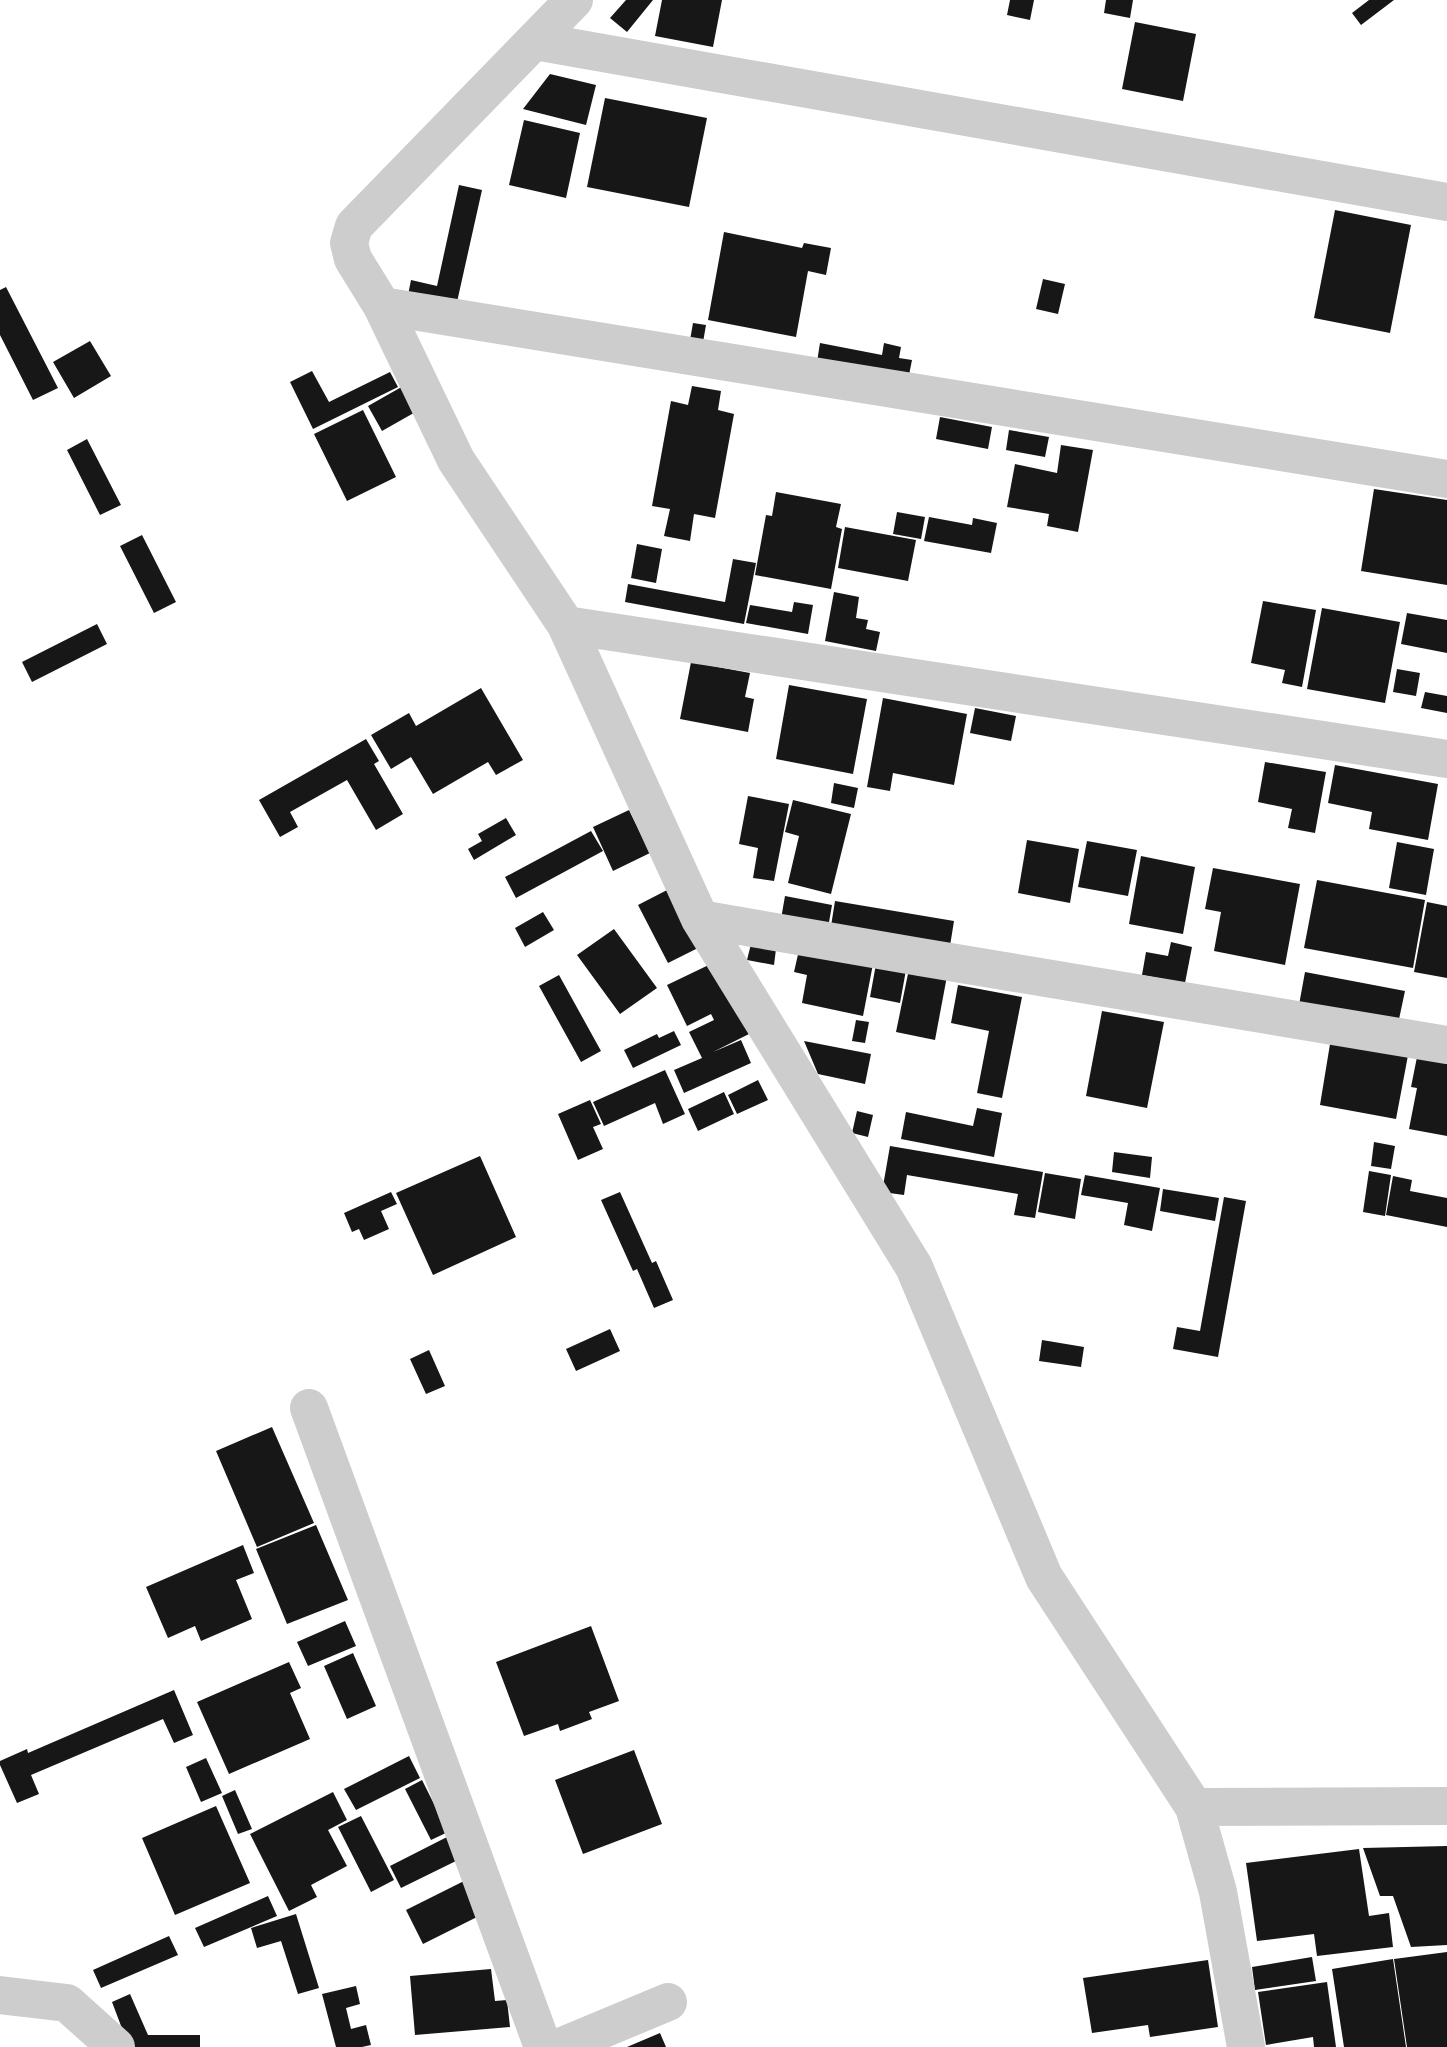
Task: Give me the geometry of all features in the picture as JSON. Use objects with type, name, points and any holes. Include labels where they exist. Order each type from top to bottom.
[{"type":"street","points":[[574,0],[354,226],[349,243],[354,259],[383,306],[456,460],[566,625],[700,919],[914,1267],[1044,1577],[1194,1807],[1218,1892],[1246,2047]]},
{"type":"street","points":[[535,41],[1447,202]]},
{"type":"street","points":[[383,306],[1447,479]]},
{"type":"street","points":[[566,625],[1447,759]]},
{"type":"street","points":[[700,919],[1447,1045]]},
{"type":"street","points":[[309,1408],[542,2047]]},
{"type":"street","points":[[1194,1807],[1447,1806]]},
{"type":"street","points":[[0,1995],[67,2003],[116,2047]]},
{"type":"street","points":[[559,2047],[668,2002]]},
{"type":"building","points":[[626,0],[653,0],[627,32],[610,18]]},
{"type":"building","points":[[662,0],[722,0],[713,47],[655,36]]},
{"type":"building","points":[[1010,0],[1034,0],[1030,20],[1007,15]]},
{"type":"building","points":[[1106,0],[1133,0],[1130,18],[1104,13]]},
{"type":"building","points":[[1369,0],[1394,0],[1361,25],[1352,13]]},
{"type":"building","points":[[1135,22],[1196,34],[1183,101],[1122,89]]},
{"type":"building","points":[[550,74],[596,85],[586,125],[523,109]]},
{"type":"building","points":[[605,98],[707,118],[689,207],[587,187]]},
{"type":"building","points":[[524,120],[580,133],[566,198],[509,185]]},
{"type":"building","points":[[459,185],[482,190],[455,311],[407,300],[411,280],[437,286]]},
{"type":"building","points":[[1335,210],[1411,225],[1390,333],[1314,318]]},
{"type":"building","points":[[724,232],[802,248],[804,243],[831,248],[826,275],[808,271],[796,337],[708,320]]},
{"type":"building","points":[[1043,279],[1065,284],[1058,314],[1036,309]]},
{"type":"building","points":[[6,287],[58,388],[33,400],[0,335],[0,290]]},
{"type":"building","points":[[693,323],[706,325],[702,348],[689,346]]},
{"type":"building","points":[[90,341],[111,376],[74,398],[53,362]]},
{"type":"building","points":[[820,343],[882,355],[884,343],[901,347],[899,358],[912,360],[907,385],[816,368]]},
{"type":"building","points":[[312,371],[329,402],[390,372],[398,387],[313,429],[290,382]]},
{"type":"building","points":[[405,385],[419,410],[382,431],[368,406]]},
{"type":"building","points":[[692,386],[721,391],[718,410],[734,414],[715,518],[694,514],[690,541],[664,536],[670,509],[652,506],[671,401],[688,405]]},
{"type":"building","points":[[363,410],[396,477],[347,501],[314,434]]},
{"type":"building","points":[[940,417],[992,427],[988,449],[936,439]]},
{"type":"building","points":[[1009,430],[1049,437],[1045,457],[1006,450]]},
{"type":"building","points":[[87,439],[121,505],[100,515],[67,450]]},
{"type":"building","points":[[1061,445],[1093,450],[1078,532],[1047,526],[1049,514],[1007,507],[1015,464],[1057,473]]},
{"type":"building","points":[[1374,489],[1447,500],[1447,585],[1361,571]]},
{"type":"building","points":[[776,492],[841,504],[836,527],[842,529],[831,589],[755,575],[766,515],[772,516]]},
{"type":"building","points":[[897,512],[925,517],[921,539],[893,534]]},
{"type":"building","points":[[929,517],[972,525],[973,518],[997,523],[991,553],[924,541]]},
{"type":"building","points":[[845,527],[916,540],[908,581],[838,568]]},
{"type":"building","points":[[142,535],[176,602],[154,613],[120,546]]},
{"type":"building","points":[[637,544],[662,549],[656,583],[631,578]]},
{"type":"building","points":[[733,559],[756,563],[744,624],[625,602],[628,584],[725,602]]},
{"type":"building","points":[[834,592],[859,597],[856,618],[868,620],[866,629],[880,632],[876,651],[825,641]]},
{"type":"building","points":[[1263,601],[1316,610],[1302,687],[1282,683],[1285,670],[1251,663]]},
{"type":"building","points":[[794,602],[813,605],[808,634],[746,623],[750,605],[792,612]]},
{"type":"building","points":[[1322,608],[1400,622],[1385,703],[1307,689]]},
{"type":"building","points":[[1407,613],[1447,620],[1447,653],[1401,644]]},
{"type":"building","points":[[97,624],[107,644],[32,682],[22,662]]},
{"type":"building","points":[[691,662],[750,673],[745,697],[754,699],[748,732],[680,719]]},
{"type":"building","points":[[1397,669],[1420,673],[1416,696],[1393,692]]},
{"type":"building","points":[[789,685],[867,699],[853,774],[776,759]]},
{"type":"building","points":[[481,688],[523,760],[496,775],[488,762],[433,794],[411,757],[391,769],[371,735],[409,713],[416,726]]},
{"type":"building","points":[[1425,692],[1447,696],[1447,713],[1421,708]]},
{"type":"building","points":[[883,698],[967,714],[954,785],[893,773],[890,791],[867,787]]},
{"type":"building","points":[[975,708],[1016,716],[1011,741],[970,733]]},
{"type":"building","points":[[366,739],[379,761],[374,764],[403,814],[376,830],[347,780],[290,812],[298,827],[280,837],[259,800]]},
{"type":"building","points":[[1265,762],[1326,772],[1315,833],[1288,828],[1292,809],[1258,802]]},
{"type":"building","points":[[1335,765],[1438,784],[1428,840],[1369,829],[1372,812],[1328,803]]},
{"type":"building","points":[[834,783],[858,788],[854,808],[831,803]]},
{"type":"building","points":[[748,796],[789,804],[774,881],[753,878],[758,848],[739,844]]},
{"type":"building","points":[[793,800],[851,814],[831,894],[788,883],[799,836],[785,832]]},
{"type":"building","points":[[629,810],[650,853],[613,871],[593,827]]},
{"type":"building","points":[[506,818],[516,835],[474,860],[468,849],[482,841],[478,834]]},
{"type":"building","points":[[591,831],[603,851],[516,898],[505,877]]},
{"type":"building","points":[[1027,840],[1079,849],[1070,903],[1018,893]]},
{"type":"building","points":[[1087,841],[1137,850],[1128,896],[1078,887]]},
{"type":"building","points":[[1397,842],[1434,849],[1426,895],[1389,888]]},
{"type":"building","points":[[1141,856],[1195,867],[1183,934],[1129,924]]},
{"type":"building","points":[[1213,868],[1300,884],[1285,965],[1214,951],[1221,912],[1205,909]]},
{"type":"building","points":[[1317,880],[1425,900],[1413,968],[1304,948]]},
{"type":"building","points":[[671,888],[702,946],[668,963],[638,905]]},
{"type":"building","points":[[785,896],[832,905],[828,928],[781,919]]},
{"type":"building","points":[[835,901],[954,921],[950,946],[831,926]]},
{"type":"building","points":[[1427,902],[1447,906],[1447,978],[1414,972]]},
{"type":"building","points":[[543,912],[554,930],[525,947],[515,928]]},
{"type":"building","points":[[614,929],[657,988],[620,1014],[577,955]]},
{"type":"building","points":[[1171,942],[1192,947],[1185,983],[1142,975],[1146,952],[1168,956]]},
{"type":"building","points":[[751,944],[776,949],[774,965],[747,960]]},
{"type":"building","points":[[799,950],[873,964],[863,1016],[802,1003],[807,975],[794,972]]},
{"type":"building","points":[[717,961],[751,1033],[713,1052],[741,1040],[751,1063],[684,1093],[674,1070],[702,1058],[689,1032],[714,1020],[711,1014],[687,1026],[667,985]]},
{"type":"building","points":[[876,964],[906,970],[900,1003],[870,997]]},
{"type":"building","points":[[909,969],[947,976],[935,1040],[896,1032]]},
{"type":"building","points":[[1305,972],[1405,991],[1398,1024],[1299,1005]]},
{"type":"building","points":[[559,975],[601,1051],[581,1062],[539,986]]},
{"type":"building","points":[[958,985],[1022,997],[1002,1098],[977,1093],[989,1031],[951,1023]]},
{"type":"building","points":[[1102,1011],[1164,1022],[1147,1108],[1086,1096]]},
{"type":"building","points":[[856,1020],[869,1022],[865,1043],[852,1041]]},
{"type":"building","points":[[674,1031],[681,1045],[633,1068],[624,1050],[657,1034],[659,1038]]},
{"type":"building","points":[[804,1041],[871,1054],[865,1084],[818,1074]]},
{"type":"building","points":[[1330,1044],[1409,1050],[1396,1119],[1320,1105]]},
{"type":"building","points":[[1417,1057],[1447,1063],[1447,1136],[1409,1129],[1417,1088],[1411,1087]]},
{"type":"building","points":[[665,1070],[685,1114],[663,1124],[655,1103],[604,1126],[593,1102]]},
{"type":"building","points":[[758,1080],[768,1100],[737,1114],[728,1095]]},
{"type":"building","points":[[724,1092],[734,1114],[698,1131],[688,1109]]},
{"type":"building","points":[[590,1100],[601,1124],[593,1127],[603,1149],[578,1160],[558,1114]]},
{"type":"building","points":[[977,1108],[1002,1113],[994,1157],[901,1139],[906,1112],[973,1126]]},
{"type":"building","points":[[857,1111],[873,1115],[868,1137],[852,1133]]},
{"type":"building","points":[[1374,1142],[1395,1146],[1391,1169],[1371,1166]]},
{"type":"building","points":[[890,1146],[1043,1172],[1035,1218],[1014,1215],[1018,1194],[907,1175],[904,1195],[882,1192]]},
{"type":"building","points":[[1114,1152],[1152,1157],[1150,1178],[1112,1172]]},
{"type":"building","points":[[480,1156],[516,1237],[433,1275],[396,1193]]},
{"type":"building","points":[[1369,1171],[1391,1175],[1385,1216],[1363,1212]]},
{"type":"building","points":[[1045,1173],[1081,1179],[1075,1219],[1038,1212]]},
{"type":"building","points":[[1085,1175],[1160,1188],[1152,1231],[1124,1225],[1128,1203],[1081,1195]]},
{"type":"building","points":[[1393,1176],[1412,1180],[1410,1191],[1447,1198],[1447,1227],[1386,1215]]},
{"type":"building","points":[[1163,1189],[1219,1198],[1215,1221],[1160,1211]]},
{"type":"building","points":[[391,1192],[397,1204],[381,1211],[389,1229],[364,1240],[359,1229],[352,1232],[344,1213]]},
{"type":"building","points":[[620,1192],[652,1263],[656,1261],[673,1300],[654,1308],[637,1269],[633,1271],[601,1200]]},
{"type":"building","points":[[1224,1197],[1246,1201],[1218,1357],[1173,1349],[1177,1327],[1200,1331]]},
{"type":"building","points":[[610,1329],[620,1351],[576,1371],[566,1349]]},
{"type":"building","points":[[1042,1340],[1084,1347],[1081,1367],[1039,1361]]},
{"type":"building","points":[[429,1350],[445,1386],[426,1394],[410,1359]]},
{"type":"building","points":[[272,1427],[314,1523],[257,1547],[216,1451]]},
{"type":"building","points":[[316,1525],[348,1600],[287,1624],[256,1549]]},
{"type":"building","points":[[243,1545],[254,1573],[236,1580],[252,1619],[201,1641],[195,1626],[168,1638],[146,1587]]},
{"type":"building","points":[[345,1621],[356,1646],[308,1666],[297,1642]]},
{"type":"building","points":[[591,1626],[619,1701],[589,1712],[592,1719],[560,1731],[558,1724],[524,1736],[496,1662]]},
{"type":"building","points":[[353,1653],[376,1706],[347,1719],[324,1666]]},
{"type":"building","points":[[289,1662],[301,1688],[290,1693],[310,1739],[229,1774],[197,1702]]},
{"type":"building","points":[[174,1690],[193,1735],[174,1743],[163,1719],[31,1775],[39,1794],[17,1803],[0,1761],[27,1749],[28,1753]]},
{"type":"building","points":[[634,1750],[662,1824],[583,1854],[555,1780]]},
{"type":"building","points":[[409,1756],[420,1778],[356,1810],[344,1789]]},
{"type":"building","points":[[206,1758],[222,1793],[201,1802],[186,1767]]},
{"type":"building","points":[[422,1780],[448,1832],[431,1840],[405,1789]]},
{"type":"building","points":[[235,1790],[252,1829],[238,1834],[222,1796]]},
{"type":"building","points":[[333,1792],[347,1820],[328,1830],[347,1866],[311,1885],[317,1897],[289,1911],[250,1834]]},
{"type":"building","points":[[216,1806],[250,1883],[175,1915],[142,1838]]},
{"type":"building","points":[[361,1816],[394,1880],[371,1892],[338,1827]]},
{"type":"building","points":[[447,1837],[458,1860],[401,1888],[390,1866]]},
{"type":"building","points":[[1447,1846],[1447,1945],[1411,1947],[1393,1896],[1380,1896],[1363,1848]]},
{"type":"building","points":[[1359,1849],[1369,1916],[1389,1913],[1393,1947],[1317,1956],[1314,1934],[1257,1941],[1246,1863]]},
{"type":"building","points":[[466,1880],[483,1914],[423,1944],[406,1910]]},
{"type":"building","points":[[268,1896],[277,1916],[204,1947],[195,1928]]},
{"type":"building","points":[[296,1914],[319,1988],[298,1994],[281,1941],[257,1948],[251,1928]]},
{"type":"building","points":[[169,1936],[178,1955],[101,1988],[93,1970]]},
{"type":"building","points":[[1447,1952],[1447,2047],[1407,2047],[1394,1959]]},
{"type":"building","points":[[1312,1957],[1316,1981],[1255,1990],[1252,1967]]},
{"type":"building","points":[[1393,1959],[1406,2047],[1344,2047],[1332,1969]]},
{"type":"building","points":[[1208,1960],[1218,2027],[1150,2037],[1148,2025],[1092,2033],[1083,1978]]},
{"type":"building","points":[[491,1969],[495,2001],[507,2000],[510,2027],[415,2035],[410,1976]]},
{"type":"building","points":[[1327,1982],[1336,2047],[1314,2047],[1313,2037],[1266,2045],[1258,1992]]},
{"type":"building","points":[[356,1986],[360,2004],[346,2008],[351,2029],[366,2025],[371,2045],[336,2047],[322,1994]]},
{"type":"building","points":[[130,1994],[148,2035],[200,2035],[200,2047],[129,2047],[112,2002]]},
{"type":"building","points":[[660,2033],[666,2047],[627,2047]]}]
